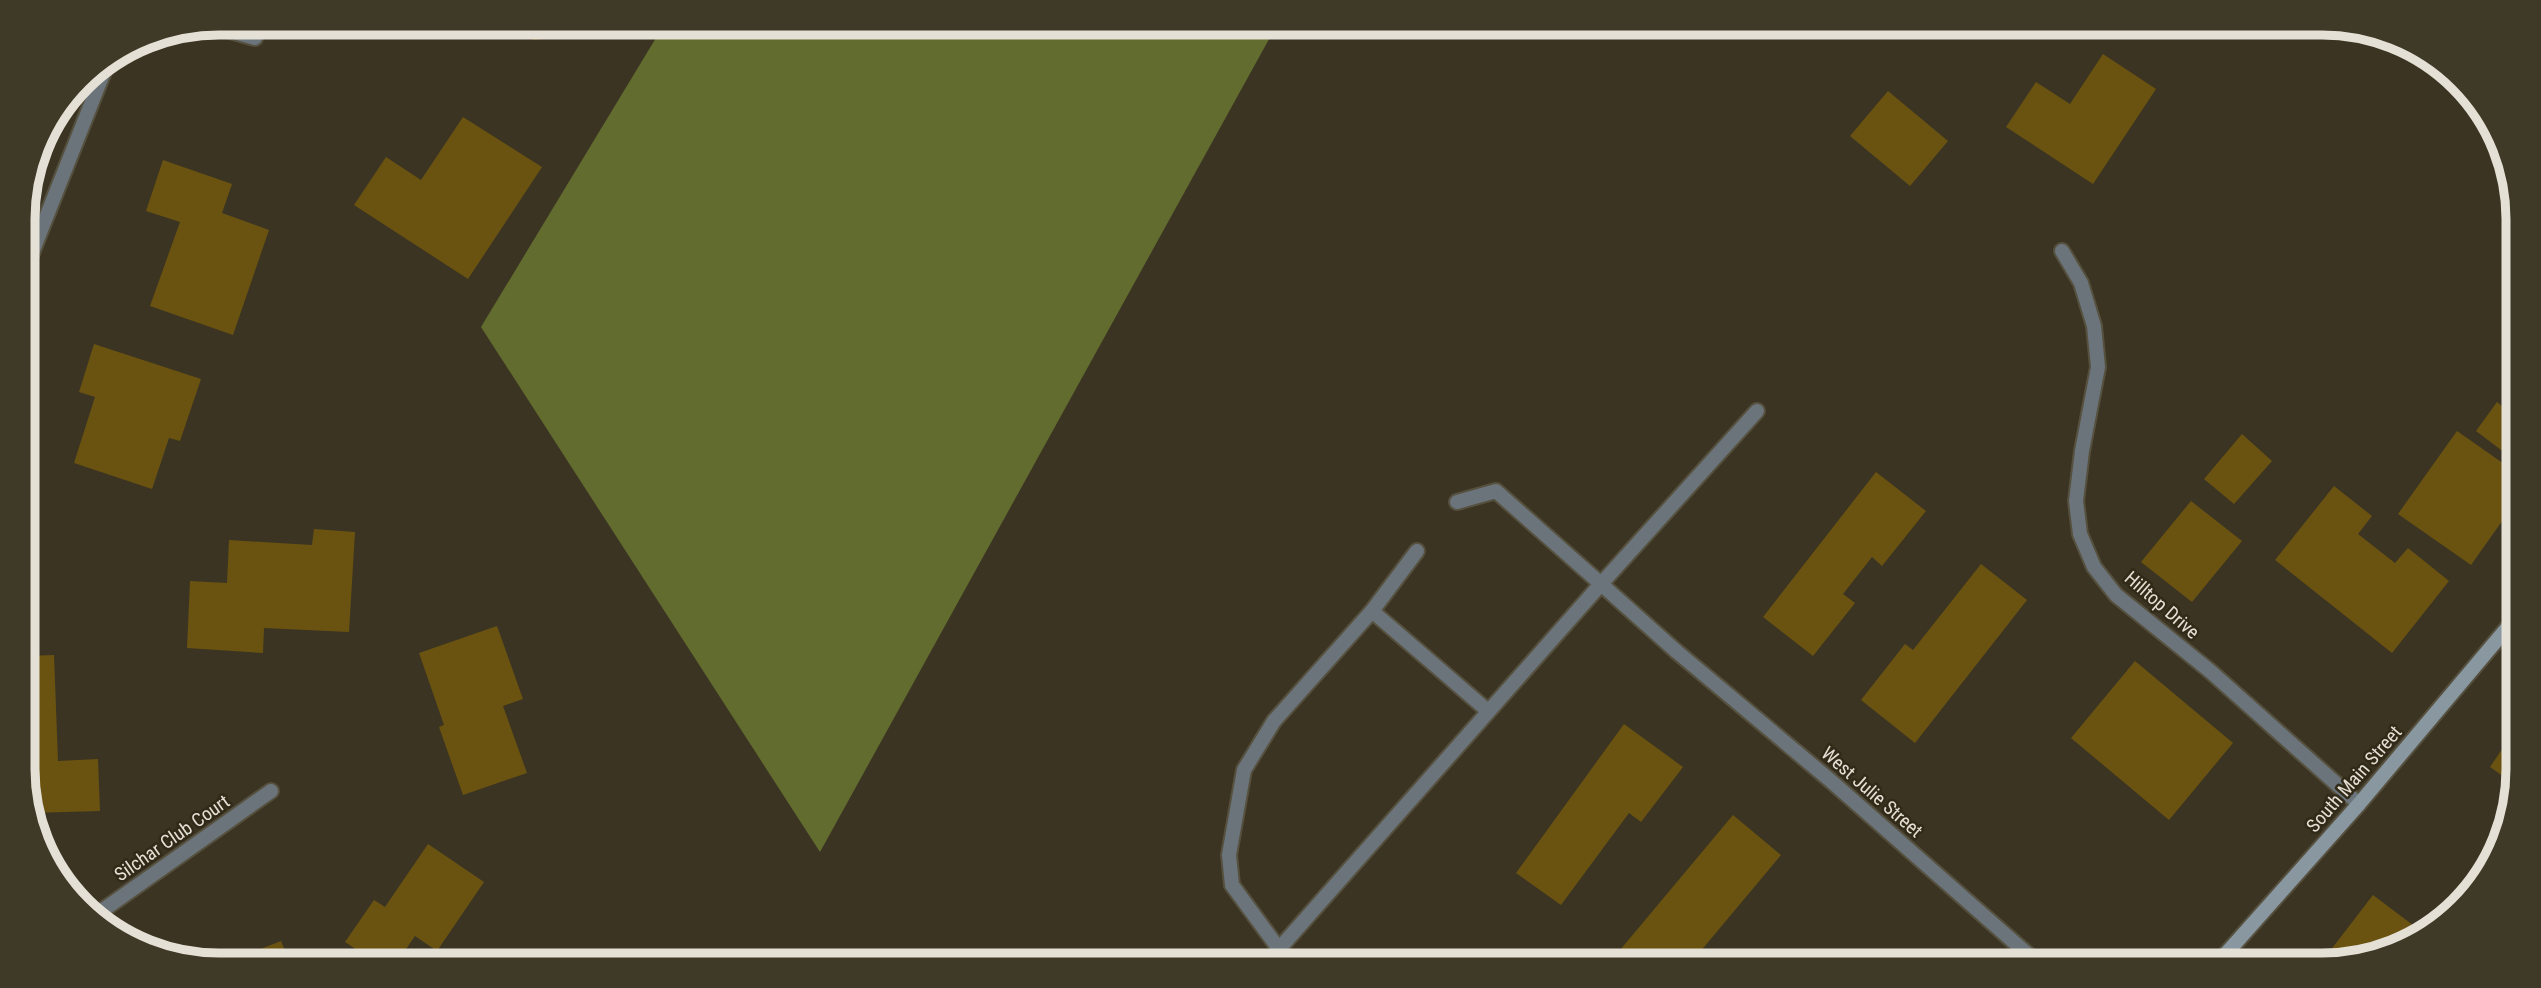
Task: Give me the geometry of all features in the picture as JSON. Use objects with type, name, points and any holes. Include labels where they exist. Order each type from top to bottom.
[{"type":"main road","name":"South Main Street","points":[[2227,953],[2359,804],[2506,629]]},
{"type":"street","points":[[244,35],[255,38]]},
{"type":"street","points":[[35,245],[102,77]]},
{"type":"street","name":"Hilltop Drive","points":[[2062,251],[2081,284],[2094,326],[2098,367],[2082,451],[2076,501],[2080,534],[2094,568],[2116,594],[2210,671],[2359,804]]},
{"type":"street","points":[[1276,953],[1488,711],[1757,411]]},
{"type":"street","name":"West Julie Street","points":[[1457,502],[1496,491],[1676,651],[1831,781],[2026,953]]},
{"type":"street","points":[[1279,949],[1232,885],[1229,855],[1244,770],[1274,721],[1373,611],[1417,551]]},
{"type":"street","points":[[1373,611],[1488,711]]},
{"type":"street","name":"Silchar Club Court","points":[[102,910],[271,791]]},
{"type":"green space","points":[[658,35],[1271,35],[820,852],[481,327]]},
{"type":"building","points":[[532,35],[582,35],[533,40]]},
{"type":"building","points":[[2103,54],[2156,89],[2093,184],[2006,127],[2036,82],[2070,104]]},
{"type":"building","points":[[1888,91],[1948,141],[1910,186],[1850,136]]},
{"type":"building","points":[[463,117],[542,167],[468,279],[354,205],[386,157],[421,180]]},
{"type":"building","points":[[163,160],[232,184],[222,213],[269,230],[233,335],[150,306],[180,222],[146,211]]},
{"type":"building","points":[[94,344],[201,379],[180,441],[169,438],[152,489],[74,463],[95,397],[79,392]]},
{"type":"building","points":[[2497,402],[2506,409],[2506,454],[2476,431]]},
{"type":"building","points":[[2457,431],[2506,465],[2506,516],[2471,565],[2398,514]]},
{"type":"building","points":[[2242,434],[2272,461],[2234,504],[2204,479]]},
{"type":"building","points":[[1876,472],[1926,511],[1882,566],[1872,557],[1843,594],[1855,603],[1813,656],[1763,617]]},
{"type":"building","points":[[2334,486],[2372,516],[2358,534],[2395,563],[2408,548],[2449,581],[2392,653],[2275,560]]},
{"type":"building","points":[[2191,501],[2242,541],[2192,602],[2141,562]]},
{"type":"building","points":[[314,529],[355,532],[349,632],[264,628],[263,653],[187,648],[190,581],[227,583],[229,540],[312,545]]},
{"type":"building","points":[[1981,564],[2027,600],[1915,743],[1861,700],[1905,644],[1913,650]]},
{"type":"building","points":[[497,626],[523,699],[503,706],[527,773],[463,795],[439,727],[444,725],[419,653]]},
{"type":"building","points":[[54,655],[58,761],[98,759],[100,811],[41,813],[35,769],[35,656]]},
{"type":"building","points":[[2135,661],[2233,743],[2169,820],[2071,738]]},
{"type":"building","points":[[1624,724],[1683,767],[1641,822],[1629,813],[1561,905],[1516,873]]},
{"type":"building","points":[[2506,744],[2505,778],[2490,767]]},
{"type":"building","points":[[1733,815],[1781,855],[1699,953],[1618,953]]},
{"type":"building","points":[[428,844],[484,882],[437,951],[415,936],[403,953],[362,953],[345,942],[374,900],[385,907]]},
{"type":"building","points":[[2373,895],[2415,927],[2370,947],[2334,953],[2330,951]]},
{"type":"building","points":[[281,941],[286,953],[250,953]]}]
